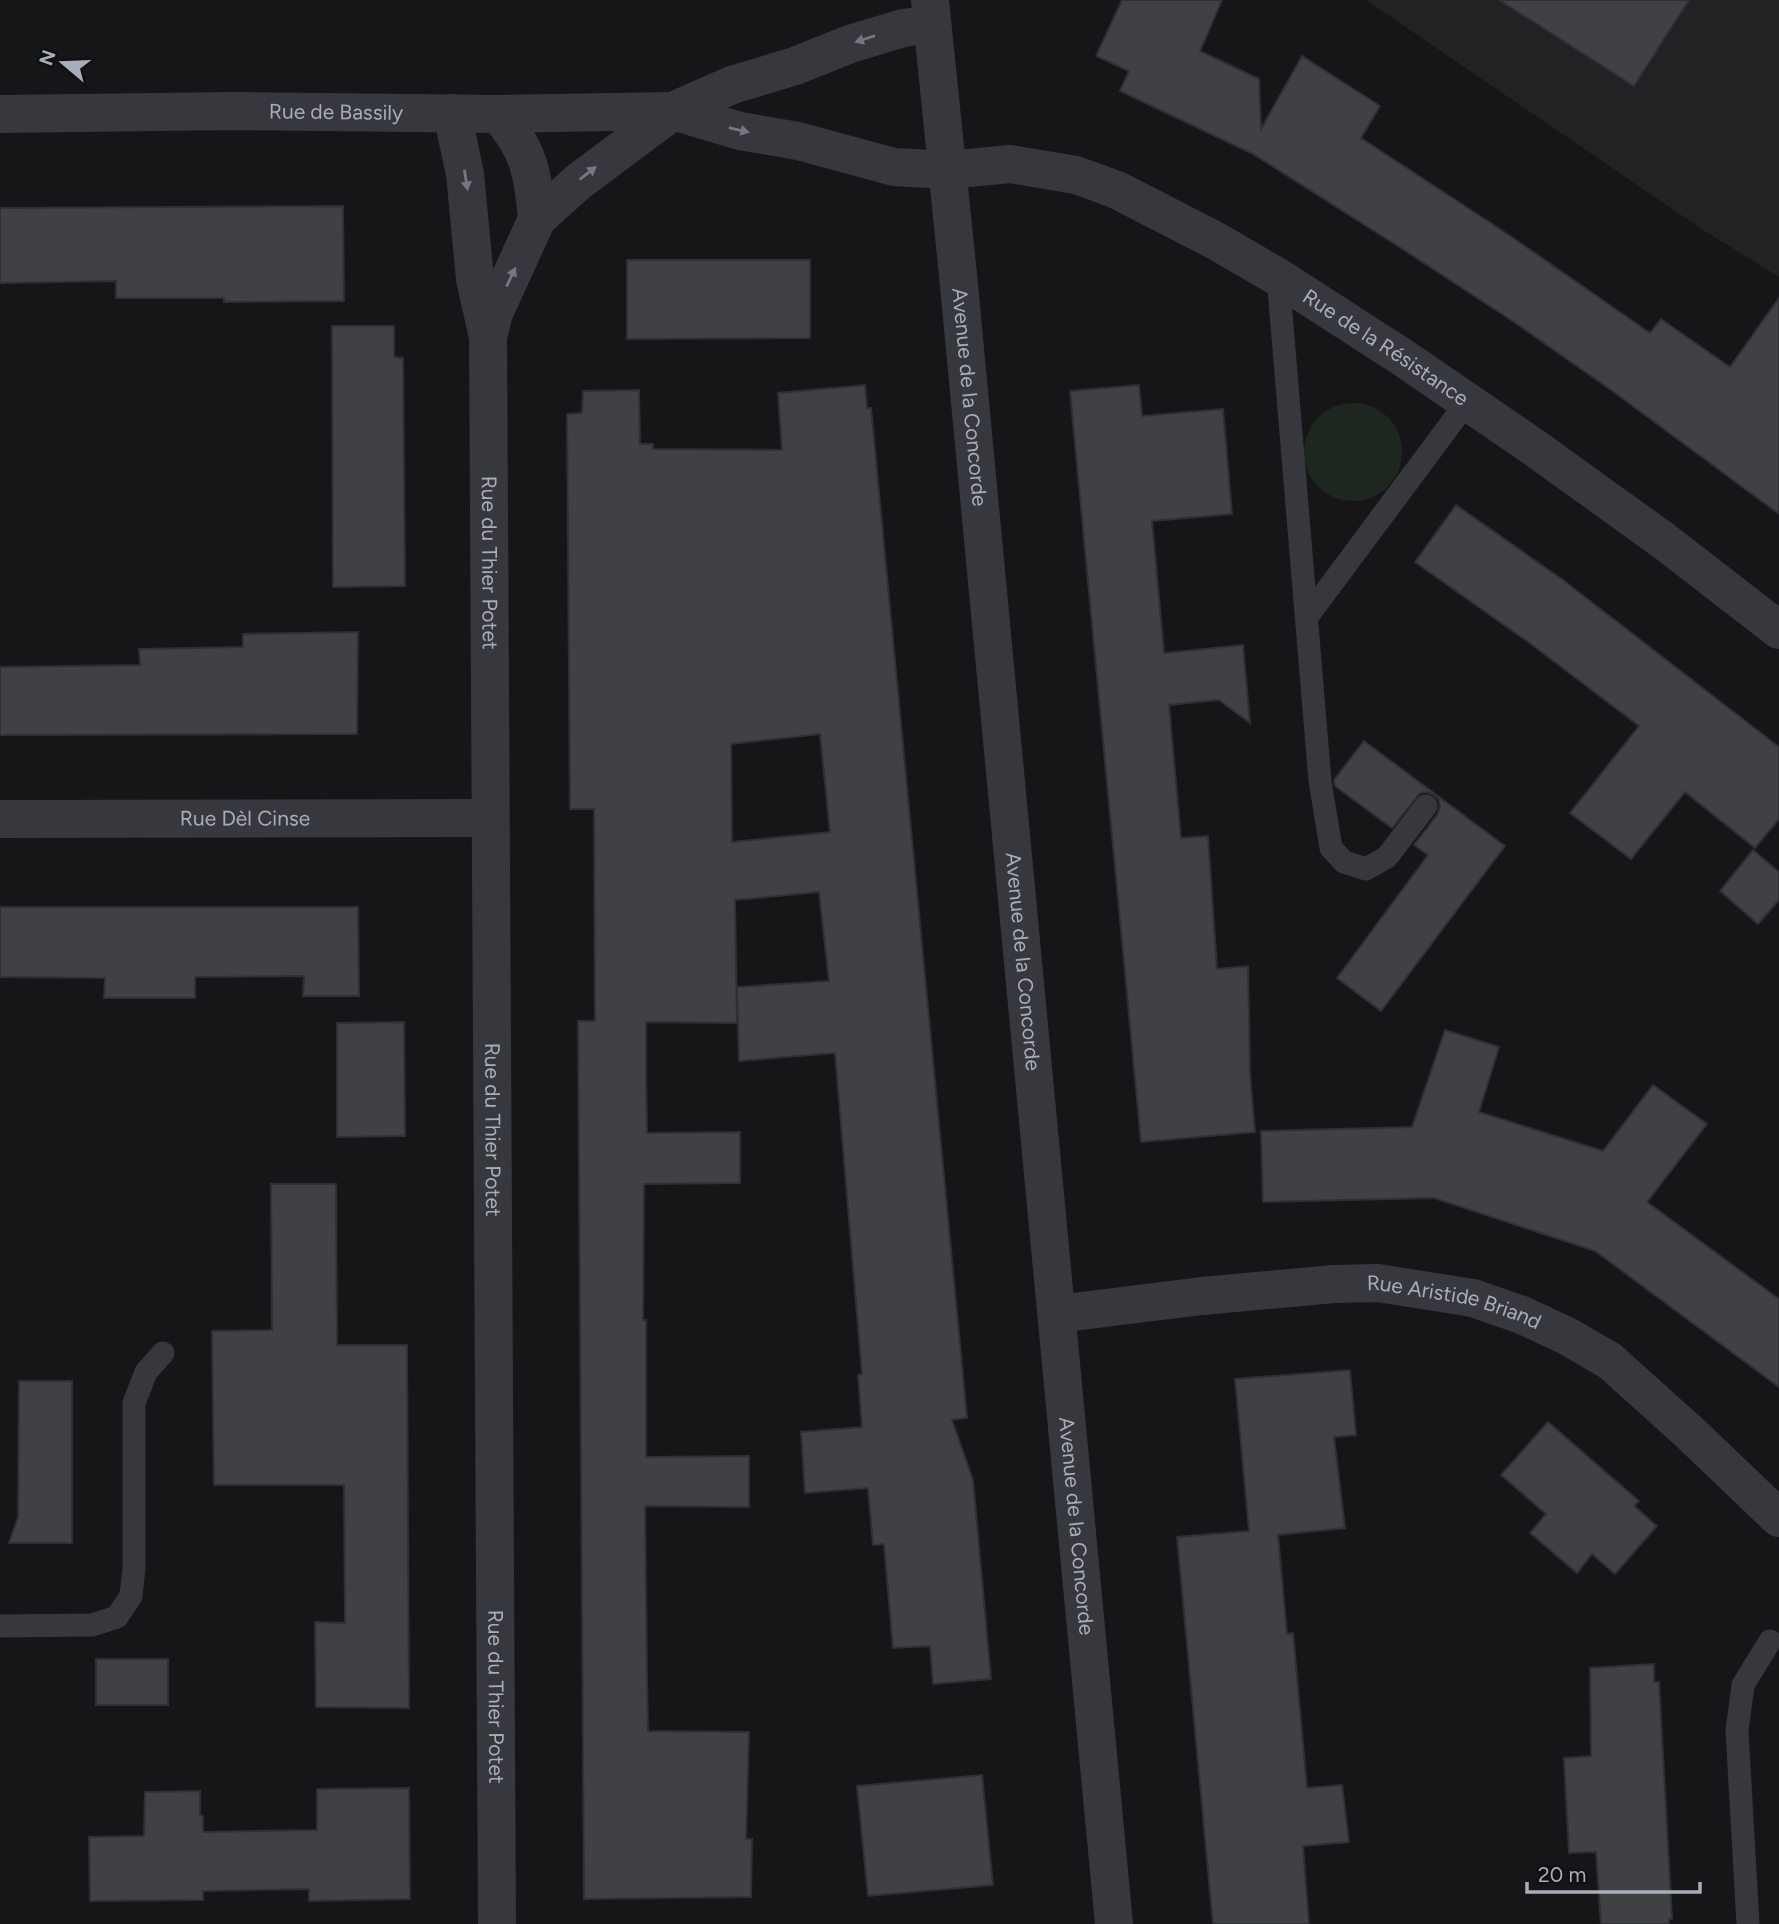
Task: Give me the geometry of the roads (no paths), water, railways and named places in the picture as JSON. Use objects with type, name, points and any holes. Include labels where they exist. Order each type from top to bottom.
[{"type":"street","name":"Rue de Bassily","points":[[673,111],[732,85],[796,66],[850,44],[903,28],[931,12]]},
{"type":"street","name":"Avenue de la Concorde","points":[[931,12],[1058,1314],[1114,1924]]},
{"type":"street","name":"Rue de Bassily","points":[[0,114],[234,111],[498,114],[673,111],[740,131],[798,141],[894,167],[948,170]]},
{"type":"street","name":"Rue du Thier Potet","points":[[488,337],[494,313],[537,219],[578,182],[673,111]]},
{"type":"street","name":"Rue du Thier Potet","points":[[452,113],[466,174],[475,279],[488,337],[497,1924]]},
{"type":"street","points":[[498,114],[514,132],[527,156],[537,219]]},
{"type":"street","name":"Rue de la Résistance","points":[[948,170],[1010,164],[1076,175],[1117,190],[1216,241],[1278,277],[1467,402],[1664,541],[1779,629]]},
{"type":"street","name":"Rue Dèl Cinse","points":[[0,819],[490,818]]},
{"type":"street","name":"Rue Aristide Briand","points":[[1058,1314],[1202,1296],[1334,1284],[1378,1283],[1473,1298],[1522,1315],[1567,1336],[1610,1361],[1779,1518]]},
{"type":"lane","points":[[1278,277],[1320,781],[1331,848],[1344,862],[1366,869],[1387,857],[1426,806]]},
{"type":"lane","points":[[1307,617],[1467,402]]},
{"type":"lane","points":[[0,1626],[92,1625],[117,1618],[131,1596],[134,1568],[134,1403],[146,1372],[163,1353]]},
{"type":"lane","points":[[1748,1924],[1737,1731],[1744,1685],[1770,1642]]}]
